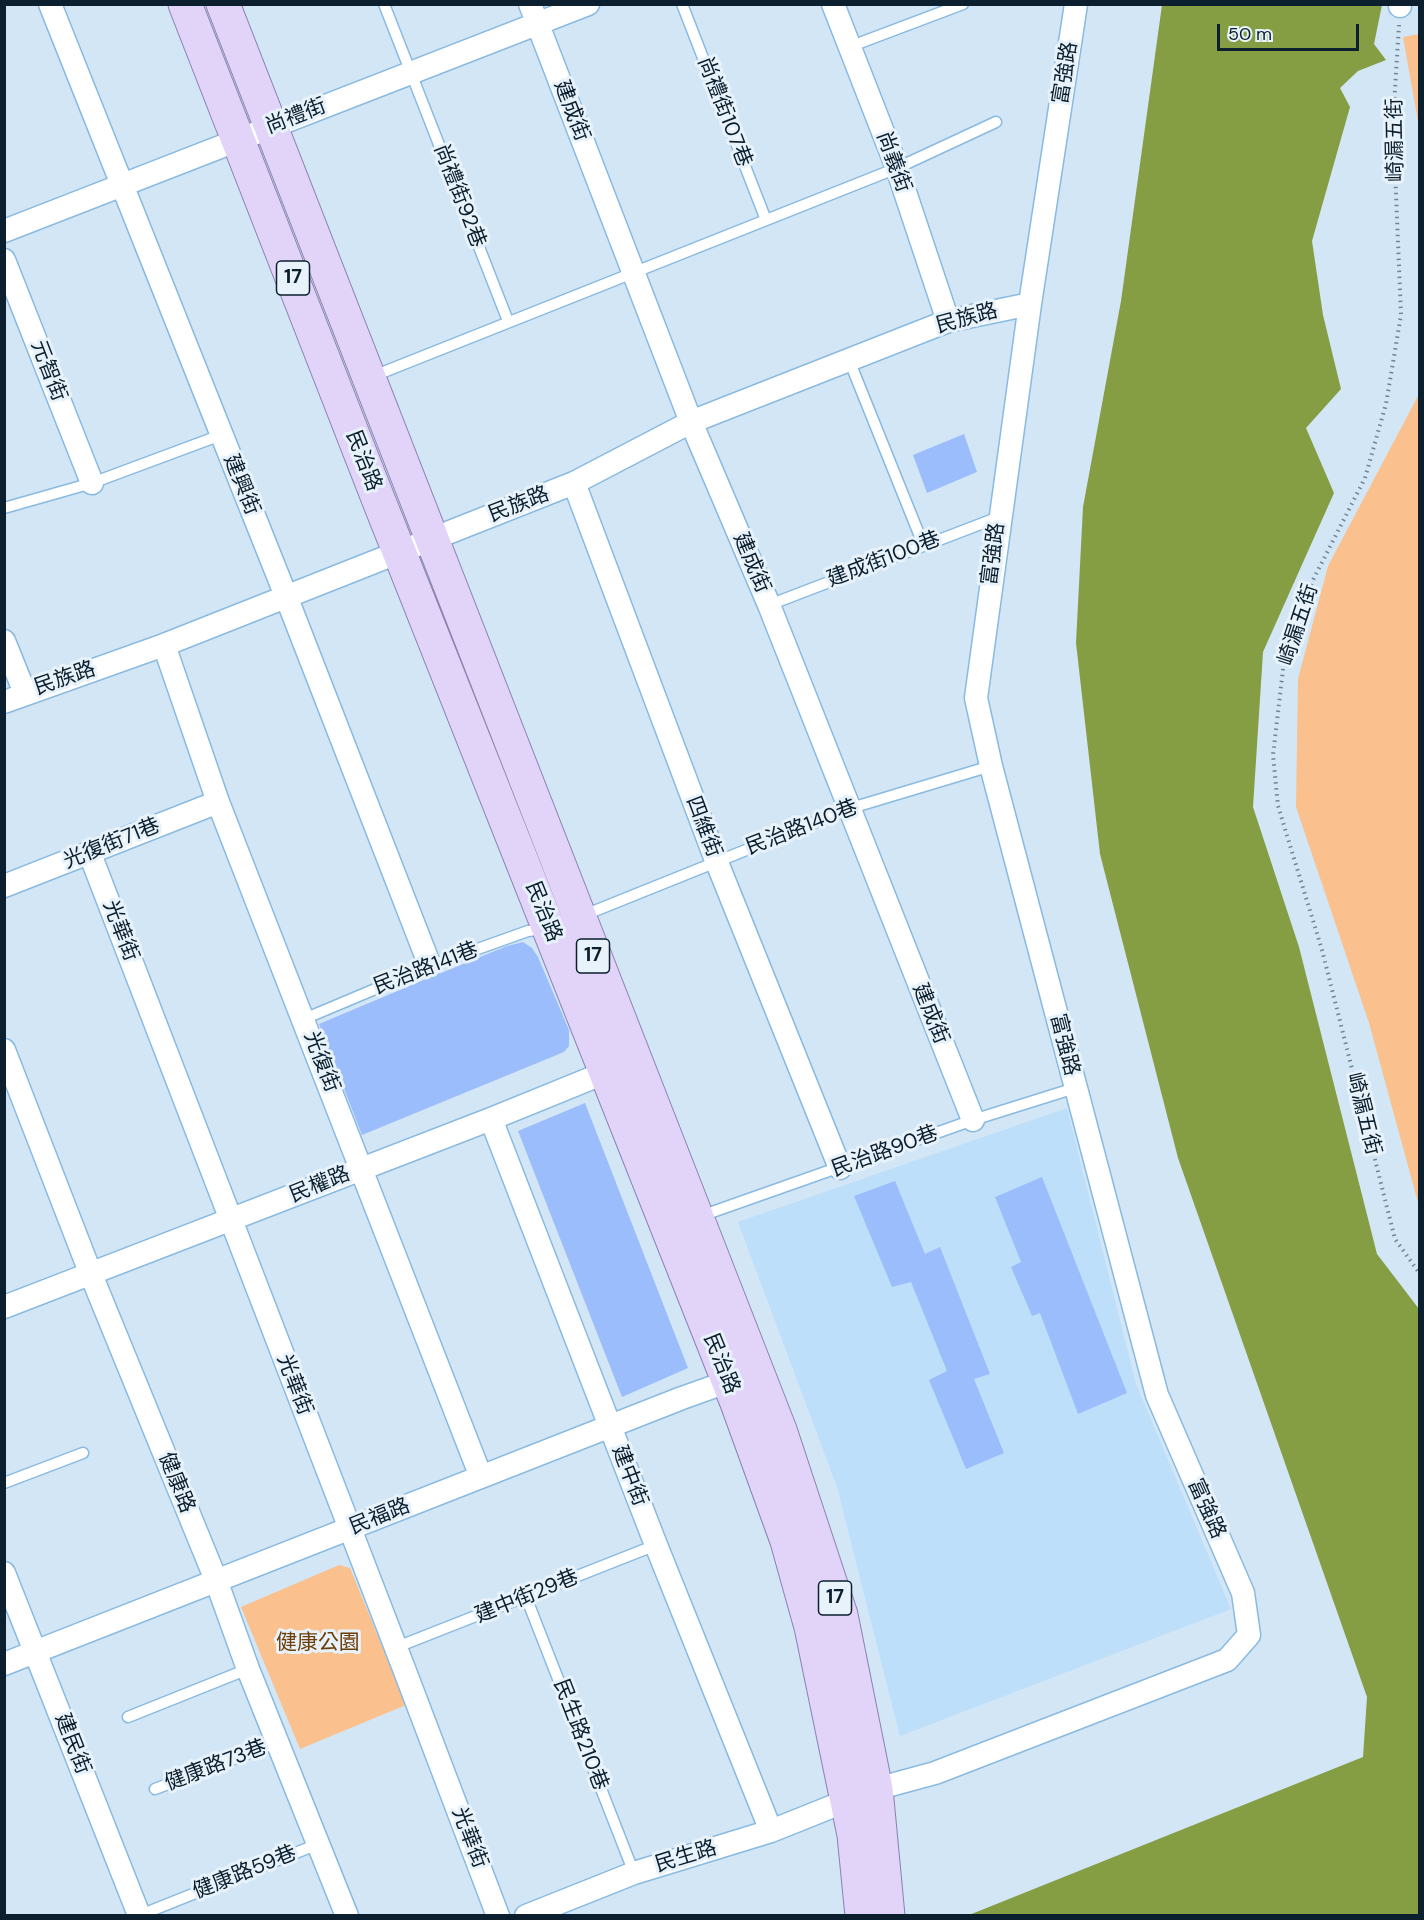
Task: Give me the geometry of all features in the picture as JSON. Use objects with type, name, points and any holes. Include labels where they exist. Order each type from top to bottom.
[{"type":"main road","name":"民治路","points":[[185,4],[400,552],[564,923]]},
{"type":"main road","name":"民治路","points":[[223,4],[273,125],[368,378],[432,539],[564,923],[742,1377],[780,1430],[841,1615],[868,1833]]},
{"type":"main road","name":"民治路","points":[[620,1066],[696,1218],[742,1377]]},
{"type":"main road","name":"17","points":[[862,1916],[868,1833]]},
{"type":"main road","name":"17","points":[[868,1833],[888,1916]]},
{"type":"street","name":"建興街","points":[[50,4],[286,596],[430,966]]},
{"type":"street","name":"尚禮街","points":[[4,231],[124,186],[411,71],[534,14],[588,4]]},
{"type":"street","name":"尚義街","points":[[833,4],[897,168],[948,321]]},
{"type":"street","name":"富強路","points":[[862,1794],[935,1773],[1227,1660],[1250,1635],[1243,1593],[1157,1395],[991,766],[976,698],[999,517],[1076,4]]},
{"type":"street","name":"建成街","points":[[534,14],[691,422],[769,606],[973,1120]]},
{"type":"street","name":"元智街","points":[[4,260],[92,483]]},
{"type":"street","name":"民族路","points":[[4,702],[164,645],[574,483],[691,422],[948,321],[1030,304]]},
{"type":"street","name":"四維街","points":[[574,483],[716,861],[840,1168]]},
{"type":"street","points":[[4,641],[25,693]]},
{"type":"street","name":"光復街","points":[[164,645],[218,802],[481,1477]]},
{"type":"street","name":"光復街71巷","points":[[4,885],[90,854],[218,802]]},
{"type":"street","name":"光華街","points":[[90,854],[349,1530],[397,1647],[498,1916]]},
{"type":"street","name":"健康路","points":[[4,1050],[11,1088],[90,1272],[216,1580],[248,1669],[347,1916]]},
{"type":"street","name":"民權路","points":[[4,1307],[490,1119],[620,1066]]},
{"type":"street","name":"建中街","points":[[490,1119],[656,1545],[771,1831]]},
{"type":"street","name":"民福路","points":[[4,1664],[742,1377]]},
{"type":"street","name":"建民街","points":[[4,1573],[139,1915]]},
{"type":"street","name":"民生路","points":[[526,1916],[634,1873],[771,1831],[862,1794]]},
{"type":"lane","name":"尚禮街92巷","points":[[384,4],[508,321]]},
{"type":"lane","name":"尚禮街107巷","points":[[682,4],[766,220]]},
{"type":"lane","points":[[849,47],[963,4]]},
{"type":"lane","points":[[368,378],[897,168],[996,122]]},
{"type":"lane","points":[[849,360],[923,544]]},
{"type":"lane","points":[[4,508],[92,483],[221,435]]},
{"type":"lane","name":"建成街100巷","points":[[769,606],[923,544],[999,517]]},
{"type":"lane","name":"民治路140巷","points":[[564,923],[848,809],[991,766]]},
{"type":"lane","name":"民治路141巷","points":[[304,1019],[430,966],[528,931],[564,923]]},
{"type":"lane","name":"民治路90巷","points":[[696,1218],[973,1120],[1075,1088]]},
{"type":"lane","points":[[4,1483],[83,1453]]},
{"type":"lane","name":"建中街29巷","points":[[397,1647],[656,1545]]},
{"type":"lane","name":"民生路210巷","points":[[526,1598],[634,1873]]},
{"type":"lane","points":[[128,1717],[248,1669]]},
{"type":"lane","name":"健康路73巷","points":[[155,1790],[278,1742]]},
{"type":"lane","name":"健康路59巷","points":[[139,1915],[318,1844]]},
{"type":"path","name":"崎漏五街","points":[[1400,5],[1393,121],[1401,315],[1386,404],[1365,478],[1313,580],[1284,661],[1273,755],[1278,806],[1322,950],[1395,1239],[1419,1274]]},
{"type":"shaded area","points":[[1162,5],[1382,5],[1374,44],[1386,60],[1358,71],[1340,88],[1350,107],[1312,241],[1323,315],[1341,389],[1306,428],[1334,493],[1263,652],[1253,807],[1299,947],[1377,1254],[1419,1309],[1419,1915],[969,1915],[1363,1757],[1367,1697],[1178,1158],[1100,854],[1076,643],[1083,507],[1121,301]]},
{"type":"shaded area","points":[[1067,1108],[1136,1384],[1231,1609],[900,1736],[837,1487],[738,1222]]},
{"type":"green space","points":[[1420,34],[1419,127],[1403,37]]},
{"type":"green space","points":[[1419,394],[1419,1206],[1369,1023],[1296,807],[1298,679],[1328,566]]},
{"type":"green space","name":"健康公園","points":[[339,1565],[350,1568],[406,1705],[300,1749],[241,1607]]},
{"type":"building","points":[[964,434],[977,472],[927,493],[913,455]]},
{"type":"building","points":[[523,942],[532,948],[538,957],[569,1030],[569,1046],[564,1052],[362,1135],[319,1024],[426,979],[435,978],[441,973],[507,946]]},
{"type":"building","points":[[585,1103],[688,1368],[622,1397],[518,1131]]},
{"type":"building","points":[[1042,1177],[1127,1393],[1078,1414],[1040,1313],[1032,1316],[1011,1267],[1021,1262],[995,1197]]},
{"type":"building","points":[[895,1181],[925,1254],[940,1247],[990,1374],[974,1379],[1004,1453],[966,1469],[929,1380],[947,1371],[911,1282],[892,1287],[854,1196]]}]
